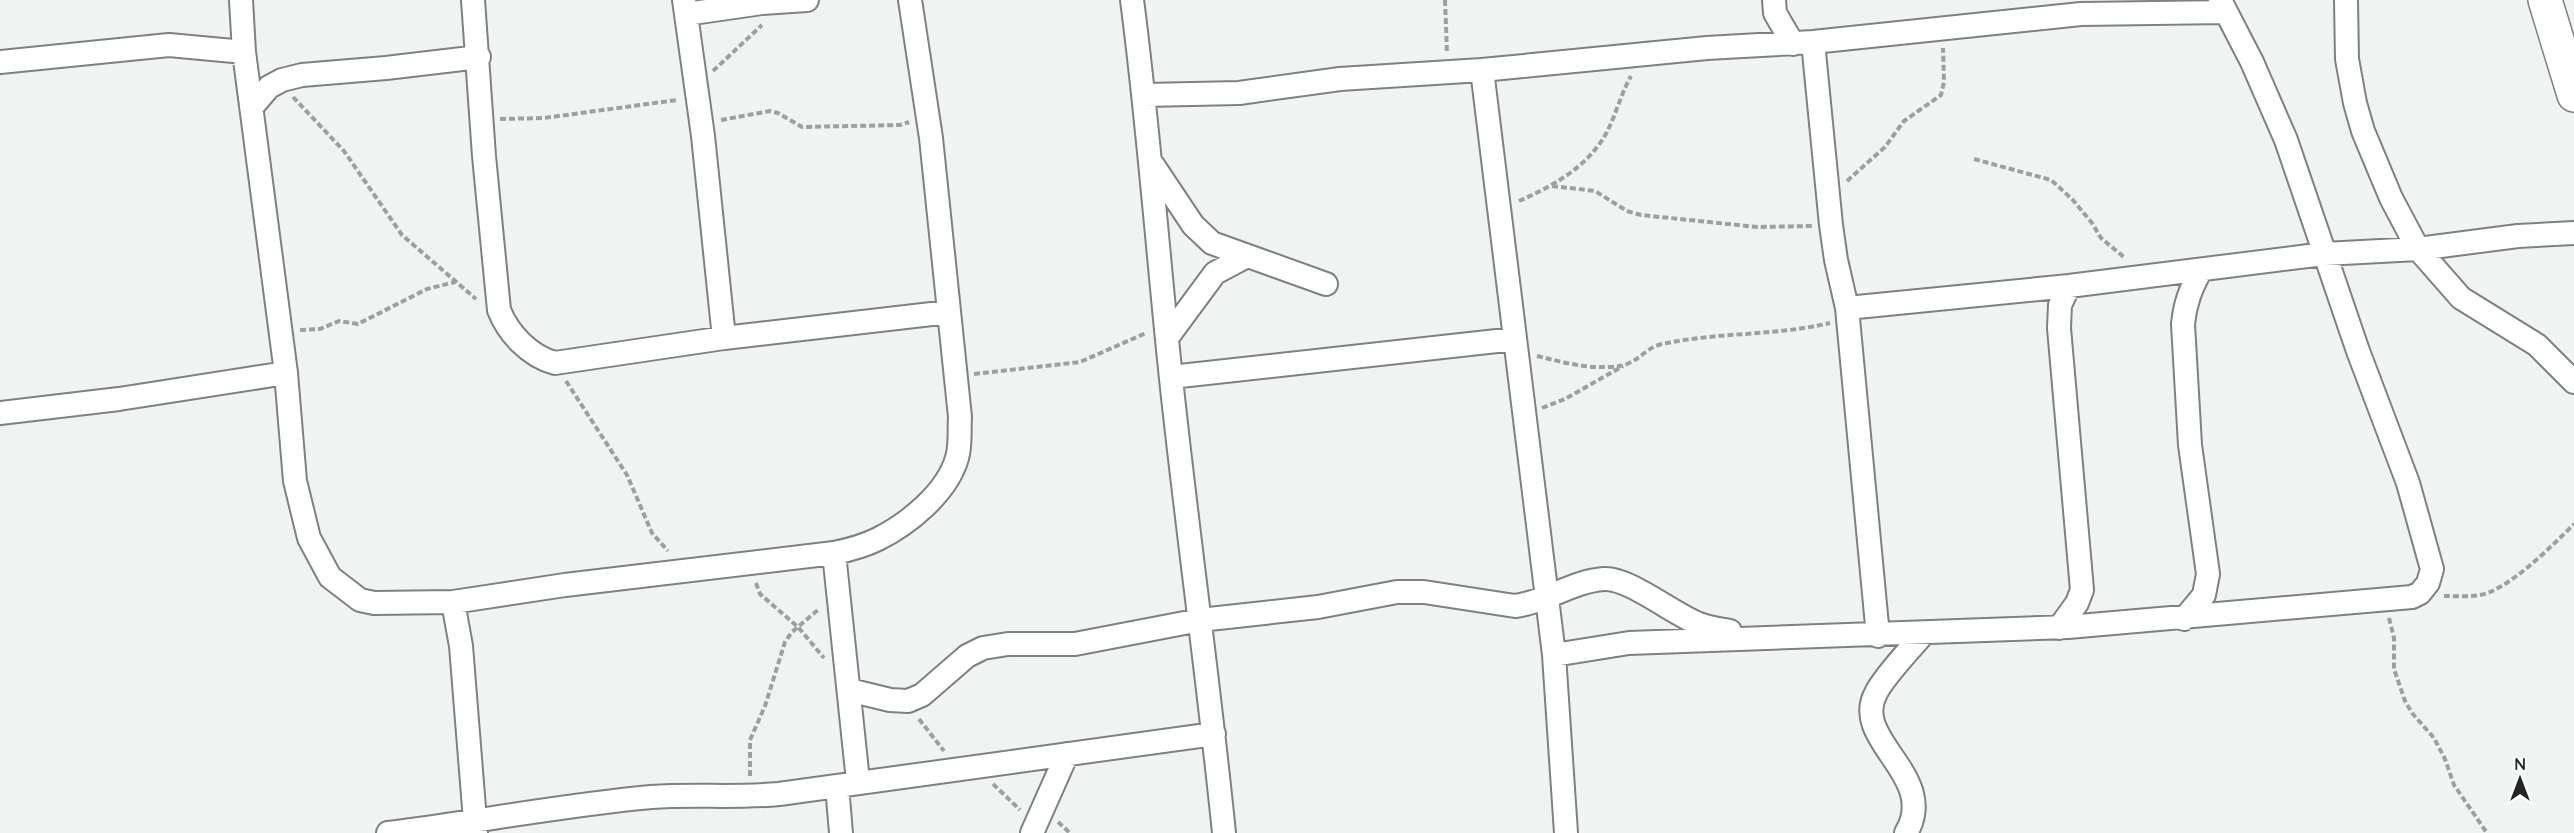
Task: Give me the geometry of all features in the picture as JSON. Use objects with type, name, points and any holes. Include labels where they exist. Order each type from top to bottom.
[{"type":"street","points":[[241,0],[244,52],[286,373],[295,481],[309,538],[330,577],[360,600],[374,603],[453,602],[565,585],[834,554],[861,546],[906,521],[936,493],[948,478],[957,457],[959,441],[949,312],[927,112],[910,0]]},
{"type":"street","points":[[473,0],[500,311],[505,324],[517,340],[540,357],[555,363],[724,338],[949,312]]},
{"type":"street","points":[[1132,0],[1145,95],[1170,377],[1224,833]]},
{"type":"street","points":[[1774,0],[1775,12],[1803,43],[1830,225],[1847,313],[1878,636]]},
{"type":"street","points":[[2346,0],[2347,59],[2363,131],[2391,198],[2418,249],[2461,298],[2537,345],[2574,382]]},
{"type":"street","points":[[2545,0],[2574,94]]},
{"type":"street","points":[[724,338],[698,98],[685,7],[797,1]]},
{"type":"street","points":[[1145,95],[1239,93],[1340,79],[1482,70],[1707,48],[1803,43],[2081,14],[2223,6],[2252,62],[2286,140],[2358,351],[2408,483],[2430,554],[2431,576],[2416,596],[2184,619],[2059,628],[1629,644],[1554,655]]},
{"type":"street","points":[[0,62],[169,45],[244,52]]},
{"type":"street","points":[[252,107],[269,87],[302,75],[479,57]]},
{"type":"street","points":[[1482,70],[1554,655],[1566,833]]},
{"type":"street","points":[[1151,161],[1201,234],[1212,243],[1326,284]]},
{"type":"street","points":[[1847,313],[2324,254],[2418,249],[2518,236],[2574,233]]},
{"type":"street","points":[[1166,331],[1215,273],[1247,256]]},
{"type":"street","points":[[2184,619],[2204,595],[2208,574],[2190,445],[2182,324],[2184,306],[2201,270]]},
{"type":"street","points":[[2059,628],[2077,603],[2082,590],[2059,328],[2060,304],[2069,286]]},
{"type":"street","points":[[1170,377],[1516,345]]},
{"type":"street","points":[[0,412],[119,399],[286,373]]},
{"type":"street","points":[[834,554],[849,690],[848,784],[841,833]]},
{"type":"street","points":[[849,690],[908,701],[922,695],[967,656],[983,648],[1008,645],[1075,645],[1200,620],[1318,607],[1397,592],[1424,592],[1504,605],[1528,604],[1585,583],[1605,579],[1622,582],[1662,606],[1699,624],[1764,638]]},
{"type":"street","points":[[453,602],[461,646],[475,828]]},
{"type":"street","points":[[1906,833],[1914,818],[1912,789],[1878,736],[1872,705],[1876,693],[1923,634]]},
{"type":"street","points":[[388,833],[475,828],[580,804],[702,794],[753,796],[1214,734]]},
{"type":"street","points":[[1036,824],[1067,754]]},
{"type":"path","points":[[1445,0],[1448,72]]},
{"type":"path","points":[[482,117],[508,120],[544,118],[698,98],[797,1]]},
{"type":"path","points":[[1827,195],[1861,170],[1885,147],[1904,121],[1941,95],[1944,82],[1943,28]]},
{"type":"path","points":[[1499,209],[1552,186],[1579,166],[1599,147],[1641,55]]},
{"type":"path","points":[[278,82],[344,151],[402,235],[485,306],[500,311]]},
{"type":"path","points":[[698,98],[708,117],[718,121],[770,111],[778,112],[802,127],[900,125],[911,122],[927,112]]},
{"type":"path","points":[[1974,159],[2051,180],[2072,199],[2101,238],[2150,276]]},
{"type":"path","points":[[1552,186],[1595,191],[1627,211],[1641,215],[1757,227],[1830,225]]},
{"type":"path","points":[[282,345],[301,329],[320,329],[339,321],[358,324],[427,289],[455,282]]},
{"type":"path","points":[[1524,413],[1564,399],[1628,364],[1653,346],[1720,334],[1769,332],[1815,326],[1847,313]]},
{"type":"path","points":[[955,376],[1080,362],[1166,331]]},
{"type":"path","points":[[1516,345],[1579,365],[1602,368],[1628,364]]},
{"type":"path","points":[[555,363],[627,475],[652,533],[664,548],[692,570]]},
{"type":"path","points":[[2416,596],[2468,596],[2492,591],[2548,549],[2574,524]]},
{"type":"path","points":[[758,562],[757,591],[798,627]]},
{"type":"path","points":[[753,796],[750,774],[750,740],[765,706],[785,642],[798,627],[838,594]]},
{"type":"path","points":[[2375,601],[2391,625],[2394,638],[2394,669],[2405,701],[2412,713],[2434,738],[2445,759],[2454,785],[2487,833]]},
{"type":"path","points":[[895,700],[914,713],[941,749],[973,767],[1036,824]]}]
